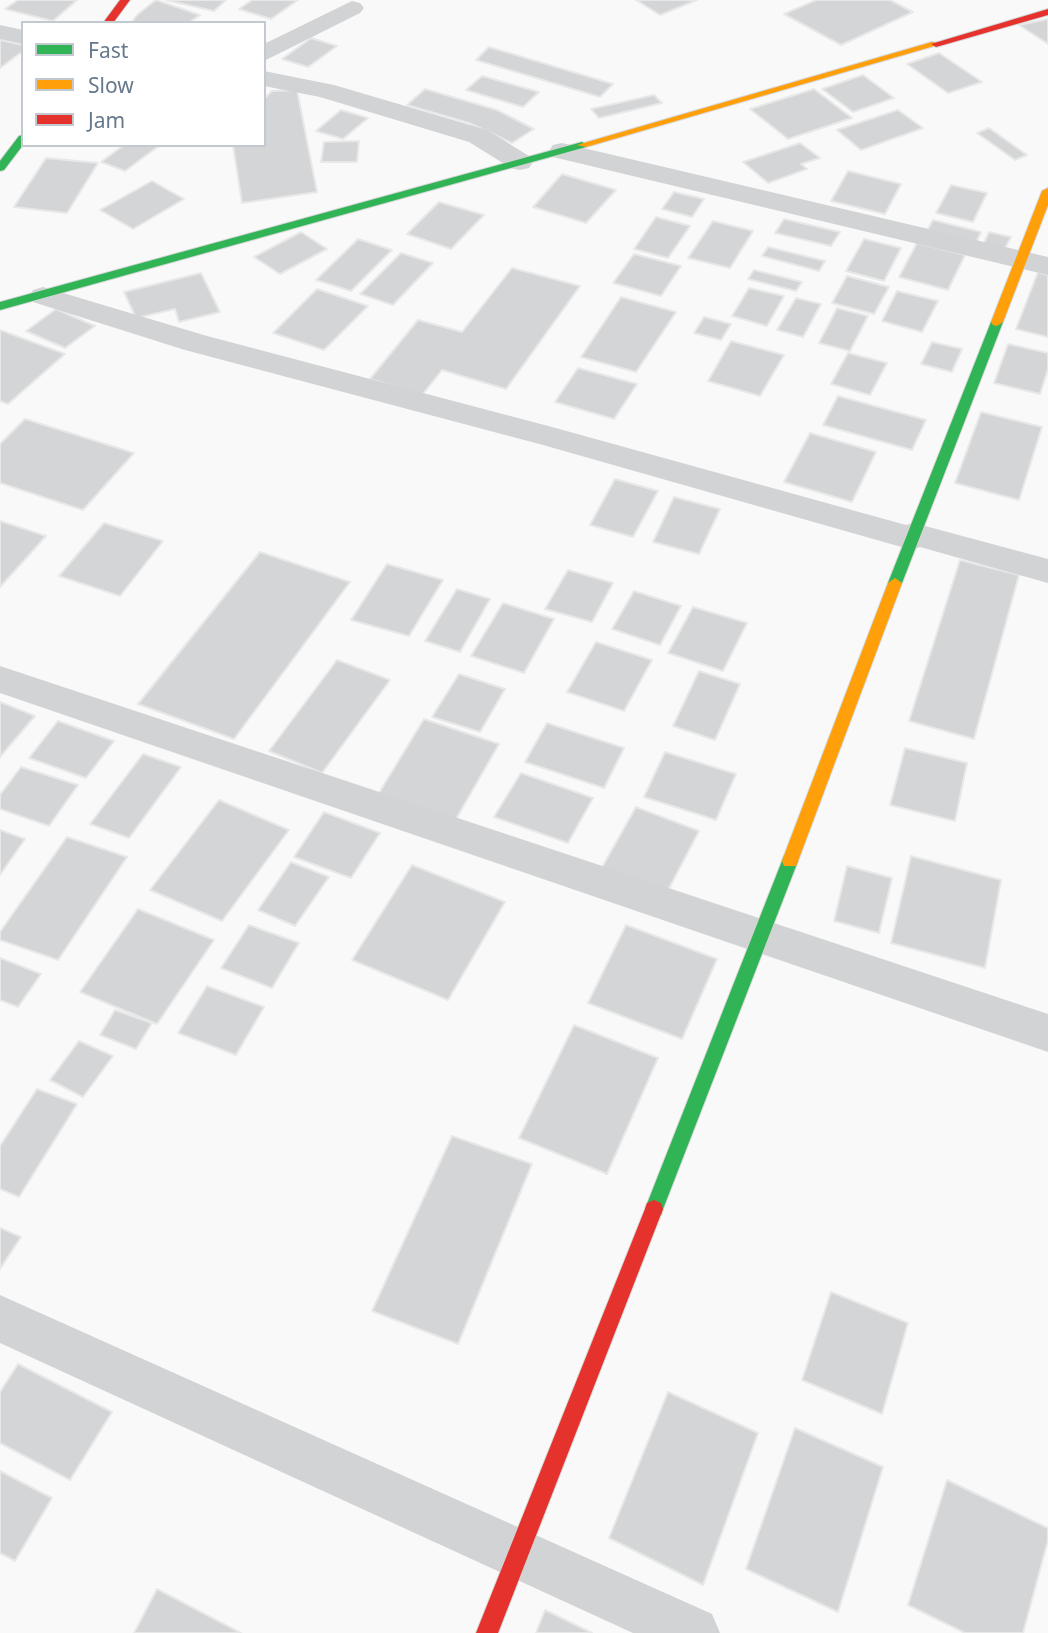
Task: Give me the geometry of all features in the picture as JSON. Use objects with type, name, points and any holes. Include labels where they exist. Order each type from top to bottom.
[{"type":"street","points":[[109,21],[125,0]]},
{"type":"street","points":[[266,53],[352,8]]},
{"type":"street","points":[[0,306],[562,151],[1048,12]]},
{"type":"street","points":[[0,33],[21,37]]},
{"type":"street","points":[[266,78],[325,90],[478,136],[520,162]]},
{"type":"street","points":[[0,168],[21,141]]},
{"type":"street","points":[[562,151],[1048,266]]},
{"type":"street","points":[[487,1633],[762,936],[913,536],[1048,191]]},
{"type":"street","points":[[43,296],[196,343],[1048,570]]},
{"type":"street","points":[[0,680],[1048,1033]]},
{"type":"street","points":[[0,1319],[693,1633]]},
{"type":"building","points":[[18,0],[77,0],[53,21],[5,9]]},
{"type":"building","points":[[156,0],[200,15],[191,21],[132,21]]},
{"type":"building","points":[[166,0],[226,0],[214,11]]},
{"type":"building","points":[[252,0],[298,0],[271,19],[239,9]]},
{"type":"building","points":[[636,0],[697,0],[660,15]]},
{"type":"building","points":[[816,0],[890,0],[913,12],[841,45],[784,14]]},
{"type":"building","points":[[1048,19],[1048,44],[1019,25]]},
{"type":"building","points":[[311,38],[337,46],[308,67],[282,59]]},
{"type":"building","points":[[0,40],[21,45],[21,52],[0,68]]},
{"type":"building","points":[[489,47],[613,84],[600,97],[476,60]]},
{"type":"building","points":[[939,53],[982,82],[948,93],[907,64]]},
{"type":"building","points":[[863,75],[894,98],[853,112],[822,89]]},
{"type":"building","points":[[482,76],[539,92],[523,107],[466,90]]},
{"type":"building","points":[[425,89],[497,110],[534,129],[512,143],[469,123],[407,105]]},
{"type":"building","points":[[814,89],[852,118],[788,139],[750,109]]},
{"type":"building","points":[[297,90],[317,192],[242,203],[233,147],[266,147],[266,97],[272,91]]},
{"type":"building","points":[[654,95],[662,103],[599,118],[591,109]]},
{"type":"building","points":[[341,110],[368,118],[343,139],[316,131]]},
{"type":"building","points":[[898,110],[923,128],[861,150],[837,130]]},
{"type":"building","points":[[989,128],[1027,155],[1015,160],[977,133]]},
{"type":"building","points":[[359,141],[357,162],[321,162],[324,142]]},
{"type":"building","points":[[800,143],[820,158],[801,164],[807,169],[768,183],[743,162]]},
{"type":"building","points":[[121,147],[157,147],[125,171],[101,162]]},
{"type":"building","points":[[46,158],[98,163],[67,213],[14,207]]},
{"type":"building","points":[[848,171],[901,184],[885,214],[831,201]]},
{"type":"building","points":[[562,174],[616,190],[586,223],[533,207]]},
{"type":"building","points":[[152,181],[184,199],[133,229],[100,210]]},
{"type":"building","points":[[951,185],[987,193],[973,222],[936,213]]},
{"type":"building","points":[[674,192],[704,199],[692,217],[662,209]]},
{"type":"building","points":[[439,202],[484,215],[451,249],[407,234]]},
{"type":"building","points":[[656,217],[690,226],[668,258],[634,249]]},
{"type":"building","points":[[784,219],[840,232],[831,246],[775,233]]},
{"type":"building","points":[[933,220],[981,232],[976,243],[927,231]]},
{"type":"building","points":[[713,221],[753,231],[730,268],[688,258]]},
{"type":"building","points":[[301,232],[327,249],[280,274],[254,257]]},
{"type":"building","points":[[989,232],[1011,237],[1004,250],[983,245]]},
{"type":"building","points":[[358,239],[392,250],[351,291],[316,280]]},
{"type":"building","points":[[864,239],[901,248],[884,281],[846,271]]},
{"type":"building","points":[[917,243],[965,255],[948,290],[899,277]]},
{"type":"building","points":[[768,247],[825,261],[819,271],[762,256]]},
{"type":"building","points":[[401,253],[433,263],[393,305],[360,294]]},
{"type":"building","points":[[634,254],[681,266],[661,296],[613,283]]},
{"type":"building","points":[[512,268],[580,286],[506,389],[442,370],[422,395],[370,379],[418,320],[462,332]]},
{"type":"building","points":[[754,270],[802,282],[796,291],[748,279]]},
{"type":"building","points":[[1038,272],[1048,275],[1048,337],[1016,329]]},
{"type":"building","points":[[201,273],[220,312],[179,322],[175,309],[136,318],[124,292]]},
{"type":"building","points":[[847,276],[889,287],[874,314],[832,303]]},
{"type":"building","points":[[749,288],[784,296],[767,326],[732,316]]},
{"type":"building","points":[[317,289],[368,306],[324,350],[273,333]]},
{"type":"building","points":[[897,291],[938,301],[922,332],[882,321]]},
{"type":"building","points":[[621,297],[676,312],[636,372],[581,357]]},
{"type":"building","points":[[796,298],[821,304],[803,337],[777,330]]},
{"type":"building","points":[[837,308],[868,316],[850,351],[819,343]]},
{"type":"building","points":[[56,309],[95,326],[65,348],[26,331]]},
{"type":"building","points":[[704,317],[731,324],[721,340],[694,333]]},
{"type":"building","points":[[0,330],[65,354],[8,404],[0,401]]},
{"type":"building","points":[[731,341],[784,355],[760,396],[708,381]]},
{"type":"building","points":[[932,342],[962,349],[952,372],[921,364]]},
{"type":"building","points":[[1008,344],[1048,353],[1048,369],[1040,394],[994,383]]},
{"type":"building","points":[[848,353],[887,363],[870,395],[831,384]]},
{"type":"building","points":[[578,368],[637,384],[614,419],[555,402]]},
{"type":"building","points":[[838,396],[926,420],[912,450],[823,425]]},
{"type":"building","points":[[981,412],[1042,427],[1019,500],[955,483]]},
{"type":"building","points":[[25,419],[134,453],[83,510],[0,483],[0,444]]},
{"type":"building","points":[[810,433],[876,452],[852,502],[784,482]]},
{"type":"building","points":[[615,479],[658,491],[633,537],[590,525]]},
{"type":"building","points":[[674,497],[720,509],[699,554],[653,542]]},
{"type":"building","points":[[0,521],[46,536],[0,587]]},
{"type":"building","points":[[104,523],[163,541],[120,596],[59,576]]},
{"type":"building","points":[[260,552],[350,582],[234,739],[138,704]]},
{"type":"building","points":[[960,560],[1019,575],[974,739],[909,721]]},
{"type":"building","points":[[387,564],[443,580],[409,636],[351,620]]},
{"type":"building","points":[[568,570],[613,583],[592,622],[545,609]]},
{"type":"building","points":[[457,589],[490,599],[460,652],[425,641]]},
{"type":"building","points":[[634,591],[681,606],[660,645],[612,629]]},
{"type":"building","points":[[503,603],[554,619],[524,673],[471,656]]},
{"type":"building","points":[[693,607],[747,623],[723,671],[668,653]]},
{"type":"building","points":[[596,642],[652,660],[624,711],[567,692]]},
{"type":"building","points":[[337,660],[390,680],[322,773],[269,751]]},
{"type":"building","points":[[699,671],[740,684],[715,740],[673,726]]},
{"type":"building","points":[[459,674],[505,689],[480,732],[432,717]]},
{"type":"building","points":[[0,702],[35,716],[0,757]]},
{"type":"building","points":[[424,719],[499,744],[456,819],[379,793]]},
{"type":"building","points":[[58,721],[114,741],[86,778],[29,758]]},
{"type":"building","points":[[547,723],[624,748],[604,788],[525,762]]},
{"type":"building","points":[[905,748],[967,763],[955,821],[890,805]]},
{"type":"building","points":[[665,752],[736,774],[716,820],[644,797]]},
{"type":"building","points":[[143,754],[181,767],[129,838],[90,824]]},
{"type":"building","points":[[21,767],[78,785],[49,826],[0,809],[0,795]]},
{"type":"building","points":[[521,773],[593,798],[568,843],[494,817]]},
{"type":"building","points":[[219,800],[289,830],[222,921],[150,890]]},
{"type":"building","points":[[636,807],[699,831],[665,896],[600,871]]},
{"type":"building","points":[[324,812],[380,833],[351,878],[294,857]]},
{"type":"building","points":[[0,830],[25,839],[0,875]]},
{"type":"building","points":[[67,837],[127,857],[58,960],[0,940],[0,932]]},
{"type":"building","points":[[911,856],[1001,880],[985,968],[891,943]]},
{"type":"building","points":[[291,862],[329,877],[295,926],[258,910]]},
{"type":"building","points":[[412,865],[505,902],[448,1000],[352,960]]},
{"type":"building","points":[[847,866],[892,878],[879,933],[834,921]]},
{"type":"building","points":[[138,909],[214,940],[157,1024],[80,992]]},
{"type":"building","points":[[249,925],[299,943],[272,988],[221,968]]},
{"type":"building","points":[[626,925],[717,959],[682,1039],[588,1003]]},
{"type":"building","points":[[0,958],[41,974],[18,1007],[0,1000]]},
{"type":"building","points":[[207,986],[264,1007],[236,1055],[178,1033]]},
{"type":"building","points":[[115,1010],[152,1023],[136,1049],[100,1035]]},
{"type":"building","points":[[574,1025],[658,1058],[607,1174],[519,1138]]},
{"type":"building","points":[[79,1041],[113,1056],[83,1097],[50,1080]]},
{"type":"building","points":[[37,1089],[77,1104],[19,1197],[0,1189],[0,1146]]},
{"type":"building","points":[[452,1136],[532,1164],[458,1344],[372,1311]]},
{"type":"building","points":[[0,1228],[21,1237],[0,1269]]},
{"type":"building","points":[[831,1292],[908,1323],[882,1414],[802,1380]]},
{"type":"building","points":[[18,1364],[112,1412],[70,1480],[0,1443],[0,1392]]},
{"type":"building","points":[[668,1392],[758,1433],[703,1585],[609,1538]]},
{"type":"building","points":[[795,1428],[883,1467],[838,1612],[746,1569]]},
{"type":"building","points":[[0,1471],[52,1498],[15,1561],[0,1553]]},
{"type":"building","points":[[947,1480],[1048,1528],[1048,1540],[1023,1633],[965,1633],[908,1605]]},
{"type":"building","points":[[157,1589],[241,1633],[134,1633]]},
{"type":"building","points":[[545,1610],[592,1633],[536,1633]]},
{"type":"traffic: fast","points":[[0,168],[21,141]]},
{"type":"traffic: fast","points":[[0,306],[582,145]]},
{"type":"traffic: fast","points":[[895,583],[997,322]]},
{"type":"traffic: fast","points":[[654,1209],[790,861]]},
{"type":"traffic: slow","points":[[582,145],[936,44]]},
{"type":"traffic: slow","points":[[997,322],[1048,191]]},
{"type":"traffic: slow","points":[[790,861],[895,583]]},
{"type":"traffic: jam","points":[[109,21],[125,0]]},
{"type":"traffic: jam","points":[[936,44],[1048,12]]},
{"type":"traffic: jam","points":[[487,1633],[654,1209]]}]
